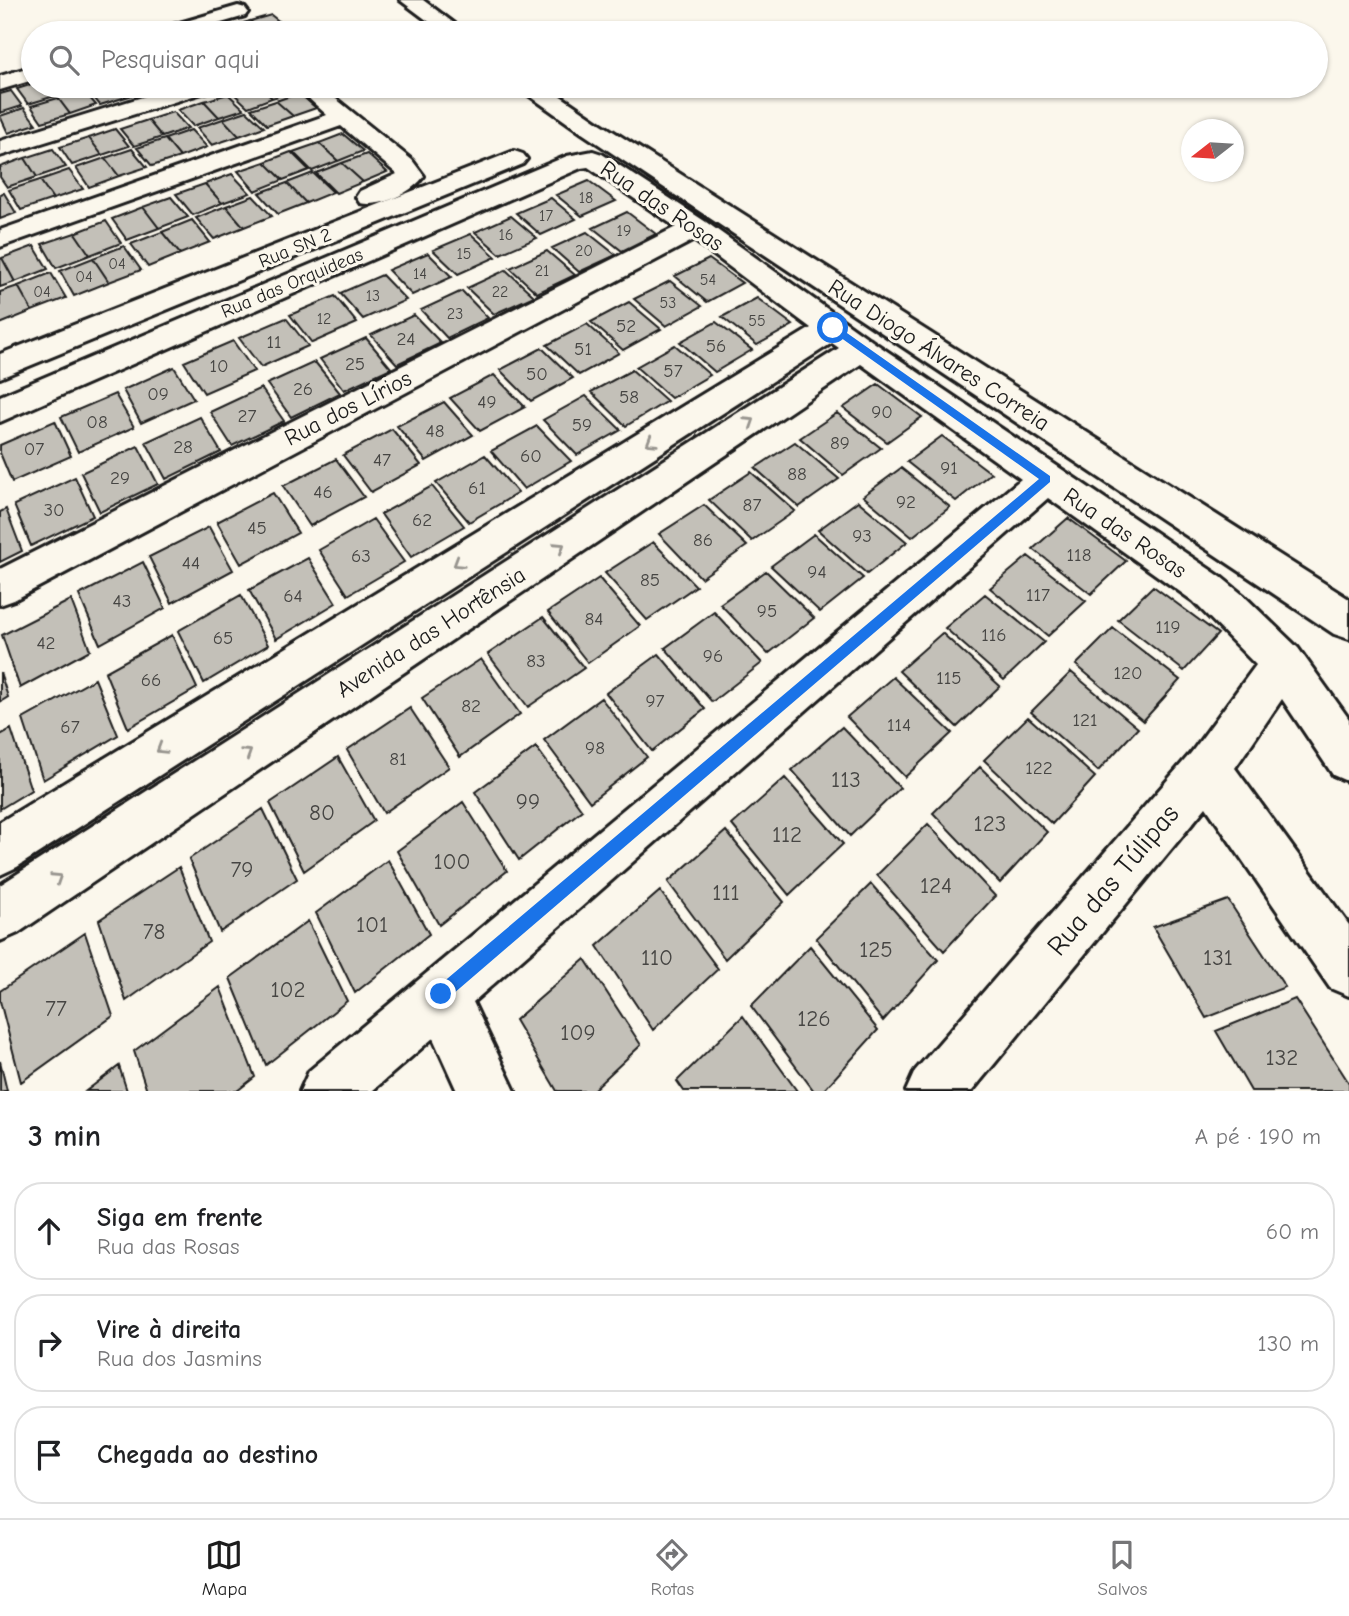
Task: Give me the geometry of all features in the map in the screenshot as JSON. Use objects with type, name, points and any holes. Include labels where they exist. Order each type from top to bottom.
[{"type":"street","points":[[410,0],[440,21]]},
{"type":"street","points":[[208,21],[239,12]]},
{"type":"street","points":[[0,83],[21,77]]},
{"type":"street","points":[[0,149],[163,98]]},
{"type":"street","points":[[0,346],[401,184],[411,176],[403,165],[321,98]]},
{"type":"street","name":"Rua Diogo Álvares Correia","points":[[543,98],[588,143],[1349,621]]},
{"type":"street","points":[[0,239],[345,117]]},
{"type":"street","name":"Rua das Rosas","points":[[588,143],[593,159],[696,228],[1046,479],[1207,589],[1242,617],[1283,663],[1349,759]]},
{"type":"street","name":"Rua SN 2","points":[[0,367],[588,143]]},
{"type":"street","name":"Rua das Orquideas","points":[[0,410],[588,143]]},
{"type":"street","name":"Rua dos Lírios","points":[[0,588],[696,228]]},
{"type":"street","name":"Avenida das Hortênsia","points":[[0,850],[847,338]]},
{"type":"street","name":"Avenida das Hortênsia","points":[[0,915],[847,338]]},
{"type":"street","points":[[329,1091],[1046,479]]},
{"type":"street","name":"Rua das Túlipas","points":[[935,1091],[1207,769],[1283,663]]},
{"type":"street","points":[[1207,769],[1349,969]]},
{"type":"street","points":[[441,994],[486,1091]]},
{"type":"building","points":[[271,15],[278,21],[250,21]]},
{"type":"building","points":[[11,91],[22,106],[0,113],[0,94]]},
{"type":"building","points":[[24,98],[48,98],[28,104]]},
{"type":"building","points":[[58,98],[90,98],[96,105],[70,114]]},
{"type":"building","points":[[58,98],[70,114],[42,122],[31,106]]},
{"type":"building","points":[[94,98],[123,98],[100,105]]},
{"type":"building","points":[[232,98],[244,109],[219,117],[204,101]]},
{"type":"building","points":[[238,98],[272,98],[248,107]]},
{"type":"building","points":[[305,98],[316,108],[293,116],[276,101]]},
{"type":"building","points":[[204,101],[219,117],[193,126],[178,110]]},
{"type":"building","points":[[276,101],[293,116],[267,125],[251,109]]},
{"type":"building","points":[[24,108],[36,124],[8,133],[0,116]]},
{"type":"building","points":[[247,111],[264,127],[239,136],[223,119]]},
{"type":"building","points":[[173,112],[188,128],[162,137],[148,120]]},
{"type":"building","points":[[223,119],[239,136],[212,145],[197,128]]},
{"type":"building","points":[[148,120],[162,137],[134,146],[120,129]]},
{"type":"building","points":[[115,129],[129,146],[102,155],[89,138]]},
{"type":"building","points":[[191,130],[207,147],[180,157],[165,139]]},
{"type":"building","points":[[343,134],[363,151],[338,161],[319,143]]},
{"type":"building","points":[[89,138],[102,155],[72,165],[60,147]]},
{"type":"building","points":[[165,139],[180,157],[152,166],[137,148]]},
{"type":"building","points":[[319,143],[338,161],[312,171],[293,152]]},
{"type":"building","points":[[53,149],[66,167],[37,177],[25,158]]},
{"type":"building","points":[[132,149],[147,167],[119,176],[105,158]]},
{"type":"building","points":[[291,152],[309,170],[283,180],[265,162]]},
{"type":"building","points":[[367,154],[387,172],[363,182],[342,163]]},
{"type":"building","points":[[25,158],[37,177],[7,187],[0,177],[0,167]]},
{"type":"building","points":[[105,158],[119,176],[89,187],[76,168]]},
{"type":"building","points":[[265,162],[283,180],[255,191],[238,171]]},
{"type":"building","points":[[342,163],[363,182],[336,193],[316,173]]},
{"type":"building","points":[[69,170],[83,189],[53,199],[40,180]]},
{"type":"building","points":[[313,173],[333,192],[306,203],[287,183]]},
{"type":"building","points":[[232,174],[250,193],[222,203],[205,184]]},
{"type":"building","points":[[40,180],[53,199],[21,210],[9,190]]},
{"type":"building","points":[[589,181],[616,201],[582,216],[556,195]]},
{"type":"building","points":[[287,183],[306,203],[278,214],[259,193]]},
{"type":"building","points":[[205,184],[222,203],[193,215],[176,194]]},
{"type":"building","points":[[4,193],[16,213],[0,219],[0,194]]},
{"type":"building","points":[[253,196],[272,216],[244,227],[226,206]]},
{"type":"building","points":[[171,197],[188,217],[159,228],[143,207]]},
{"type":"building","points":[[551,198],[576,219],[541,235],[516,213]]},
{"type":"building","points":[[226,206],[244,227],[214,239],[196,218]]},
{"type":"building","points":[[143,207],[159,228],[127,240],[112,219]]},
{"type":"building","points":[[627,212],[656,234],[622,251],[593,228]]},
{"type":"building","points":[[511,216],[537,238],[500,254],[475,232]]},
{"type":"building","points":[[192,220],[210,242],[180,254],[162,232]]},
{"type":"building","points":[[106,221],[121,243],[90,255],[75,233]]},
{"type":"building","points":[[162,232],[180,254],[148,267],[131,244]]},
{"type":"building","points":[[587,232],[616,255],[579,272],[552,248]]},
{"type":"building","points":[[75,233],[90,255],[56,268],[42,244]]},
{"type":"building","points":[[471,234],[496,257],[458,274],[433,250]]},
{"type":"building","points":[[34,246],[48,269],[15,282],[2,258]]},
{"type":"building","points":[[124,246],[141,270],[109,282],[93,258]]},
{"type":"building","points":[[547,251],[575,275],[537,293],[510,268]]},
{"type":"building","points":[[428,253],[452,277],[412,295],[388,270]]},
{"type":"building","points":[[2,258],[15,282],[0,287],[0,259]]},
{"type":"building","points":[[93,258],[109,282],[74,296],[60,271]]},
{"type":"building","points":[[709,259],[742,283],[707,302],[675,276]]},
{"type":"building","points":[[506,270],[534,296],[494,314],[467,288]]},
{"type":"building","points":[[51,273],[66,298],[32,311],[18,286]]},
{"type":"building","points":[[382,275],[406,300],[363,319],[340,293]]},
{"type":"building","points":[[670,281],[702,306],[666,326],[634,299]]},
{"type":"building","points":[[18,286],[32,311],[0,324],[0,292]]},
{"type":"building","points":[[462,291],[488,318],[447,338],[421,310]]},
{"type":"building","points":[[335,296],[357,323],[312,343],[290,315]]},
{"type":"building","points":[[757,298],[793,325],[757,345],[722,317]]},
{"type":"building","points":[[629,302],[661,329],[623,350],[591,322]]},
{"type":"building","points":[[414,315],[441,343],[397,364],[371,335]]},
{"type":"building","points":[[286,318],[308,346],[261,367],[239,338]]},
{"type":"building","points":[[716,322],[752,350],[715,372],[680,342]]},
{"type":"building","points":[[587,324],[619,353],[579,375],[547,345]]},
{"type":"building","points":[[366,338],[391,368],[344,390],[320,359]]},
{"type":"building","points":[[233,341],[254,371],[204,393],[184,362]]},
{"type":"building","points":[[675,345],[710,375],[671,398],[636,367]]},
{"type":"building","points":[[542,348],[573,378],[531,401],[500,370]]},
{"type":"building","points":[[315,362],[340,393],[291,417],[267,384]]},
{"type":"building","points":[[174,367],[194,399],[141,423],[123,390]]},
{"type":"building","points":[[632,370],[667,401],[626,426],[591,392]]},
{"type":"building","points":[[494,375],[525,407],[480,431],[450,398]]},
{"type":"building","points":[[878,384],[922,417],[887,442],[843,408]]},
{"type":"building","points":[[261,388],[284,421],[232,446],[210,412]]},
{"type":"building","points":[[115,394],[134,427],[78,452],[61,417]]},
{"type":"building","points":[[586,396],[621,430],[577,455],[543,420]]},
{"type":"building","points":[[444,402],[473,435],[426,461],[397,426]]},
{"type":"building","points":[[837,413],[881,448],[843,475],[800,438]]},
{"type":"building","points":[[200,417],[221,452],[166,479],[146,442]]},
{"type":"building","points":[[55,421],[71,456],[12,482],[0,453],[0,445]]},
{"type":"building","points":[[537,426],[571,461],[524,489],[491,451]]},
{"type":"building","points":[[392,429],[421,465],[371,492],[343,455]]},
{"type":"building","points":[[942,436],[991,473],[956,501],[907,462]]},
{"type":"building","points":[[795,442],[839,479],[799,507],[755,468]]},
{"type":"building","points":[[138,446],[158,484],[100,512],[81,473]]},
{"type":"building","points":[[485,455],[518,493],[469,522],[436,483]]},
{"type":"building","points":[[336,459],[364,497],[310,526],[283,486]]},
{"type":"building","points":[[901,468],[950,507],[912,537],[863,496]]},
{"type":"building","points":[[751,472],[795,511],[752,541],[709,500]]},
{"type":"building","points":[[75,477],[93,516],[31,546],[14,505]]},
{"type":"building","points":[[432,486],[464,526],[411,557],[381,514]]},
{"type":"building","points":[[273,493],[298,533],[241,564],[217,522]]},
{"type":"building","points":[[858,501],[907,542],[867,574],[818,530]]},
{"type":"building","points":[[704,505],[747,546],[701,578],[659,534]]},
{"type":"building","points":[[6,509],[22,551],[0,562],[0,512]]},
{"type":"building","points":[[1068,518],[1126,561],[1091,594],[1033,549]]},
{"type":"building","points":[[373,519],[404,562],[348,595],[319,550]]},
{"type":"building","points":[[209,527],[233,570],[172,603],[149,557]]},
{"type":"building","points":[[814,534],[863,578],[820,612],[771,566]]},
{"type":"building","points":[[653,542],[696,586],[647,620],[605,573]]},
{"type":"building","points":[[1028,556],[1086,601],[1048,636],[990,588]]},
{"type":"building","points":[[308,558],[336,603],[276,639],[249,590]]},
{"type":"building","points":[[143,562],[165,608],[100,644],[79,595]]},
{"type":"building","points":[[766,571],[814,618],[768,654],[720,604]]},
{"type":"building","points":[[599,578],[640,626],[588,663],[548,612]]},
{"type":"building","points":[[1153,586],[1218,634],[1184,671],[1118,620]]},
{"type":"building","points":[[985,594],[1044,642],[1004,680],[945,628]]},
{"type":"building","points":[[241,595],[268,645],[204,683],[178,631]]},
{"type":"building","points":[[71,600],[90,650],[20,688],[2,635]]},
{"type":"building","points":[[714,612],[762,663],[712,702],[665,648]]},
{"type":"building","points":[[543,617],[584,668],[528,707],[488,654]]},
{"type":"building","points":[[1113,628],[1180,680],[1143,721],[1076,665]]},
{"type":"building","points":[[942,633],[1000,686],[957,727],[899,671]]},
{"type":"building","points":[[172,635],[197,688],[128,728],[105,672]]},
{"type":"building","points":[[659,654],[705,709],[652,751],[606,693]]},
{"type":"building","points":[[481,659],[520,714],[460,757],[422,698]]},
{"type":"building","points":[[0,672],[8,697],[0,702]]},
{"type":"building","points":[[1071,672],[1138,728],[1098,771],[1031,712]]},
{"type":"building","points":[[893,677],[952,733],[905,777],[847,717]]},
{"type":"building","points":[[95,679],[118,735],[43,780],[23,719]]},
{"type":"building","points":[[601,698],[647,757],[590,802],[544,740]]},
{"type":"building","points":[[410,708],[449,767],[384,813],[347,750]]},
{"type":"building","points":[[1028,717],[1095,777],[1052,824],[984,760]]},
{"type":"building","points":[[842,727],[900,788],[850,836],[792,770]]},
{"type":"building","points":[[11,729],[31,790],[0,809],[0,735]]},
{"type":"building","points":[[536,747],[582,810],[519,860],[475,792]]},
{"type":"building","points":[[338,757],[374,821],[304,871],[270,803]]},
{"type":"building","points":[[980,767],[1047,832],[1000,883],[933,813]]},
{"type":"building","points":[[785,778],[843,844],[789,895],[732,825]]},
{"type":"building","points":[[463,802],[507,871],[439,925],[397,851]]},
{"type":"building","points":[[263,809],[297,879],[220,932],[189,859]]},
{"type":"building","points":[[928,824],[995,896],[944,951],[877,875]]},
{"type":"building","points":[[726,831],[784,902],[725,959],[668,882]]},
{"type":"building","points":[[388,860],[429,934],[355,993],[316,913]]},
{"type":"building","points":[[179,867],[209,942],[126,1001],[99,920]]},
{"type":"building","points":[[871,884],[938,960],[883,1021],[816,938]]},
{"type":"building","points":[[660,891],[718,969],[653,1030],[597,946]]},
{"type":"building","points":[[1228,900],[1285,987],[1206,1018],[1153,927]]},
{"type":"building","points":[[308,921],[347,1001],[266,1065],[230,978]]},
{"type":"building","points":[[85,933],[113,1016],[21,1082],[0,1001],[0,991]]},
{"type":"building","points":[[810,946],[878,1030],[823,1091],[814,1091],[751,1006]]},
{"type":"building","points":[[585,959],[641,1045],[592,1091],[557,1091],[515,1020]]},
{"type":"building","points":[[220,987],[255,1077],[237,1091],[147,1091],[134,1051]]},
{"type":"building","points":[[1295,999],[1349,1083],[1349,1091],[1251,1091],[1216,1031]]},
{"type":"building","points":[[743,1016],[797,1091],[684,1091],[677,1081]]},
{"type":"building","points":[[0,1061],[7,1091],[0,1091]]},
{"type":"building","points":[[119,1066],[127,1091],[86,1091]]},
{"type":"route","points":[[441,994],[1046,479],[833,328]]}]
